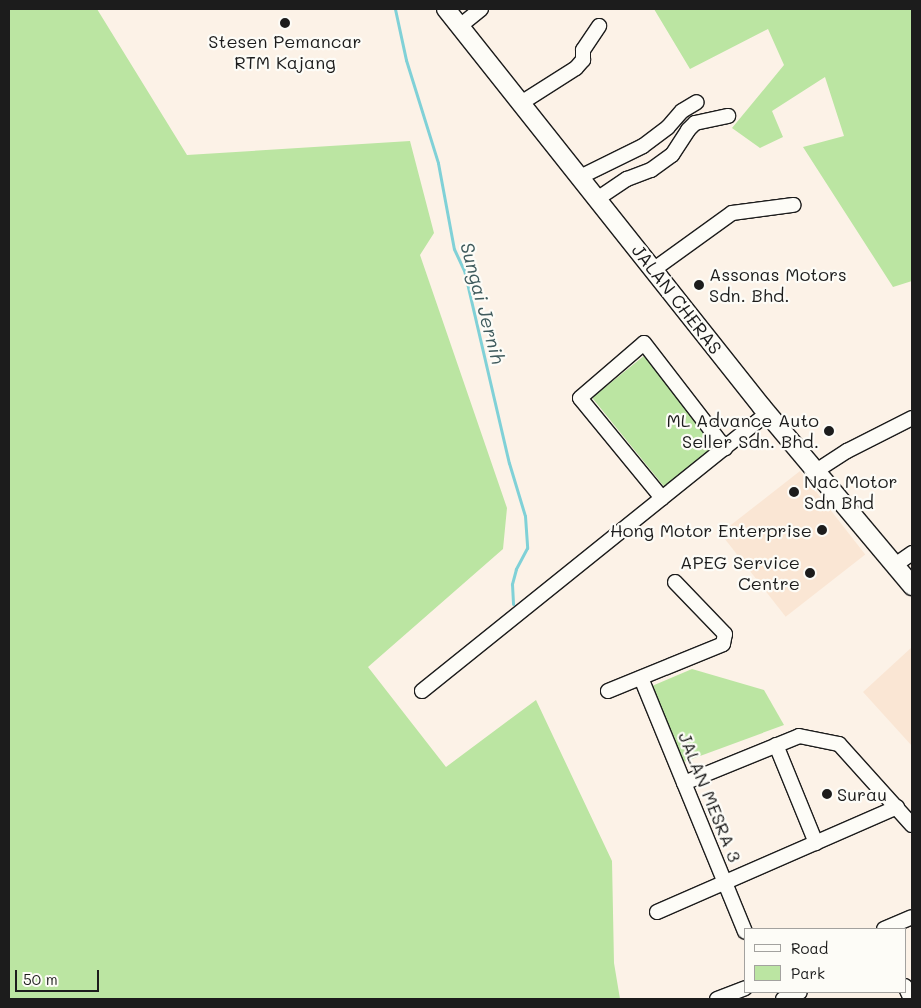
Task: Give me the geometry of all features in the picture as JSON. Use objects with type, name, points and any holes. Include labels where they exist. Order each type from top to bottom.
[{"type":"main road","name":"JALAN CHERAS","points":[[446,9],[767,414],[912,586]]},
{"type":"street","points":[[460,26],[480,9]]},
{"type":"street","points":[[521,103],[576,68],[583,60],[583,50],[599,26]]},
{"type":"street","points":[[580,177],[643,146],[668,126],[682,111],[697,102]]},
{"type":"street","points":[[597,199],[627,179],[651,170],[672,155],[688,130],[695,123],[728,116]]},
{"type":"street","points":[[654,270],[732,213],[793,205]]},
{"type":"street","points":[[662,498],[580,398],[644,343],[725,448]]},
{"type":"street","points":[[422,691],[767,414]]},
{"type":"street","points":[[816,471],[847,451],[912,418]]},
{"type":"street","points":[[895,565],[912,553]]},
{"type":"street","points":[[608,691],[723,644],[726,640],[725,634],[675,582]]},
{"type":"street","name":"JALAN MESRA 3","points":[[641,678],[744,929]]},
{"type":"street","points":[[684,783],[799,736],[839,744],[912,824]]},
{"type":"street","points":[[776,746],[816,843]]},
{"type":"street","points":[[657,912],[898,807]]},
{"type":"street","points":[[886,928],[912,917]]},
{"type":"street","points":[[717,999],[744,988]]},
{"type":"street","points":[[782,999],[797,993]]},
{"type":"shaded area","points":[[800,471],[865,555],[786,617],[720,533]]},
{"type":"shaded area","points":[[912,647],[912,746],[863,692]]},
{"type":"green space","points":[[9,9],[97,9],[187,155],[410,141],[434,233],[420,255],[507,508],[503,549],[368,667],[446,767],[536,700],[612,861],[614,963],[620,999],[9,999]]},
{"type":"green space","points":[[654,9],[912,9],[912,281],[893,287],[803,147],[844,136],[825,77],[772,111],[783,137],[760,148],[732,128],[784,65],[768,29],[690,69]]},
{"type":"green space","points":[[645,355],[719,447],[666,489],[592,398]]},
{"type":"green space","points":[[692,669],[764,690],[784,725],[681,763],[652,686]]},
{"type":"waterway","name":"Sungai Jernih","points":[[395,9],[406,60],[438,163],[454,249],[464,270],[509,463],[525,516],[527,548],[516,569],[512,584],[513,604]]},
{"type":"place","name":"Stesen Pemancar RTM Kajang","points":[[285,23]]},
{"type":"place","name":"Assonas Motors Sdn. Bhd.","points":[[699,285]]},
{"type":"place","name":"ML Advance Auto Seller Sdn. Bhd.","points":[[829,431]]},
{"type":"place","name":"Nac Motor Sdn Bhd","points":[[794,492]]},
{"type":"place","name":"Hong Motor Enterprise","points":[[822,530]]},
{"type":"place","name":"APEG Service Centre","points":[[810,573]]},
{"type":"place","name":"Surau","points":[[827,794]]}]
